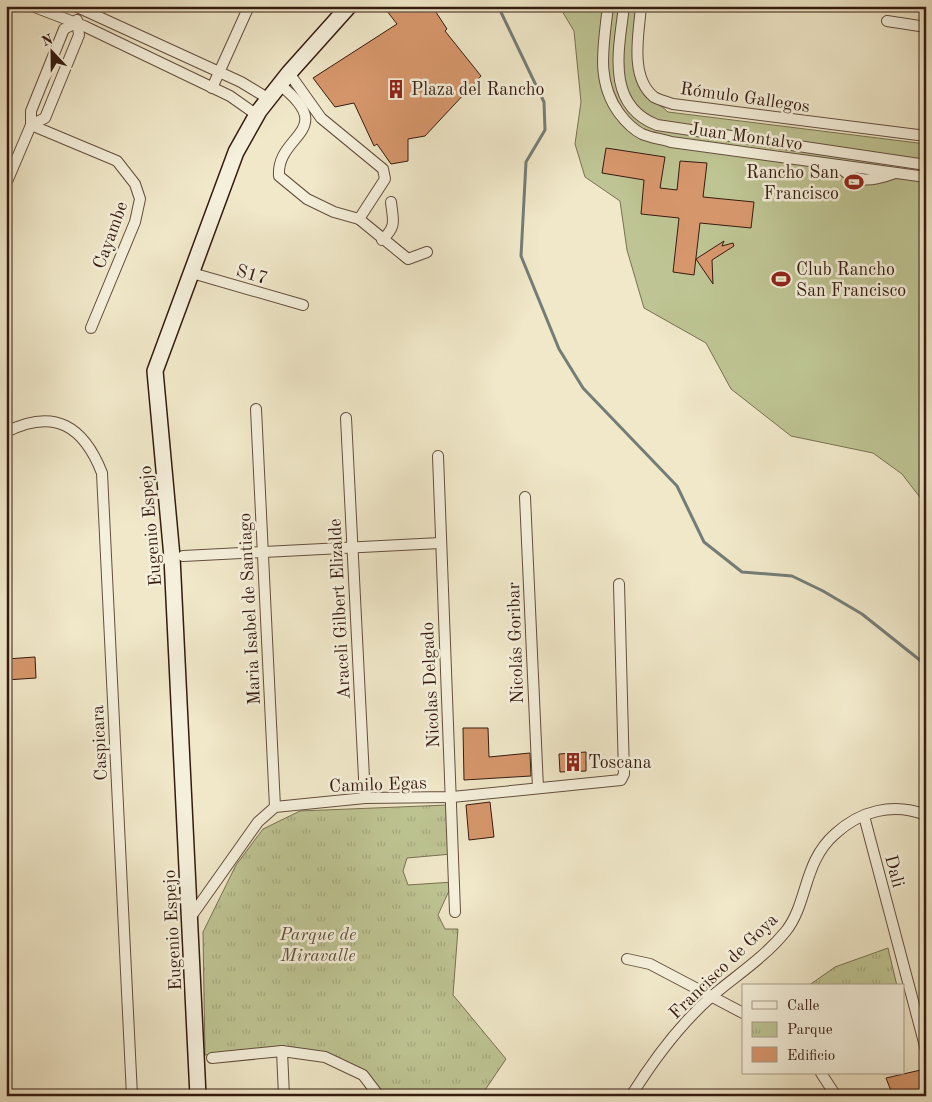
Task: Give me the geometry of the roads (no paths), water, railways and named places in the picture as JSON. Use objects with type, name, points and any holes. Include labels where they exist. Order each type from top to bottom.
[{"type":"street","points":[[32,6],[76,23],[230,96],[257,115]]},
{"type":"street","points":[[212,88],[249,6]]},
{"type":"street","name":"Eugenio Espejo","points":[[198,1096],[172,556],[155,371],[236,152],[257,115],[269,99],[349,6]]},
{"type":"street","name":"Juan Montalvo","points":[[608,6],[602,60],[604,81],[615,107],[626,123],[641,133],[671,142],[926,176]]},
{"type":"street","name":"Juan Montalvo","points":[[624,6],[617,64],[619,80],[635,111],[645,120],[657,125],[926,165]]},
{"type":"street","name":"Rómulo Gallegos","points":[[641,6],[637,58],[640,76],[654,96],[673,104],[926,136]]},
{"type":"street","points":[[31,125],[45,118],[79,35],[76,23],[78,8],[241,82],[269,99]]},
{"type":"street","points":[[887,21],[926,27]]},
{"type":"street","points":[[6,184],[31,125],[31,112],[64,29],[76,23]]},
{"type":"street","points":[[154,60],[161,46]]},
{"type":"street","points":[[285,79],[321,118],[383,169],[385,179],[359,220]]},
{"type":"street","points":[[285,79],[304,110],[306,123]]},
{"type":"street","points":[[604,81],[619,80]]},
{"type":"street","points":[[321,118],[306,123],[278,166],[279,176],[307,199],[334,212],[359,220],[408,259],[427,252]]},
{"type":"street","name":"Cayambe","points":[[31,125],[117,161],[135,184],[140,199],[135,222],[91,328]]},
{"type":"street","points":[[912,174],[914,163]]},
{"type":"street","points":[[382,240],[394,226],[391,202]]},
{"type":"street","name":"S17","points":[[192,273],[303,305]]},
{"type":"street","name":"Maria Isabel de Santiago","points":[[256,409],[275,807]]},
{"type":"street","name":"Araceli Gilbert Elizalde","points":[[346,418],[365,798]]},
{"type":"street","name":"Caspicara","points":[[6,432],[18,426],[43,421],[65,425],[81,434],[94,451],[102,473],[132,1096]]},
{"type":"street","name":"Nicolas Delgado","points":[[438,456],[455,912]]},
{"type":"street","name":"Nicolás Goribar","points":[[525,497],[538,788]]},
{"type":"street","points":[[183,556],[262,550],[440,543]]},
{"type":"street","name":"Camilo Egas","points":[[275,807],[365,798],[452,798],[621,780],[624,774],[619,584]]},
{"type":"street","points":[[190,918],[258,822],[275,807]]},
{"type":"street","name":"Francisco de Goya","points":[[631,1096],[659,1053],[683,1024],[712,997],[754,963],[787,930],[793,921],[815,860],[824,846],[848,824],[876,811],[900,808],[926,814]]},
{"type":"street","name":"Dali","points":[[864,816],[926,1050]]},
{"type":"street","points":[[627,959],[650,964],[742,1012]]},
{"type":"street","points":[[282,1051],[284,1096]]},
{"type":"street","points":[[212,1058],[282,1051],[327,1058],[363,1075],[379,1096]]},
{"type":"street","points":[[822,1074],[836,1096]]},
{"type":"waterway","points":[[498,6],[544,102],[545,130],[526,162],[521,256],[559,349],[583,388],[677,486],[704,542],[742,572],[792,576],[823,591],[862,614],[926,665]]},
{"type":"place","name":"Plaza del Rancho","points":[[396,89]]},
{"type":"place","name":"Rancho San Francisco","points":[[854,182]]},
{"type":"place","name":"Club Rancho San Francisco","points":[[781,279]]},
{"type":"place","name":"Toscana","points":[[573,762]]},
{"type":"park label","name":"Parque de Miravalle","points":[[318,944]]}]
